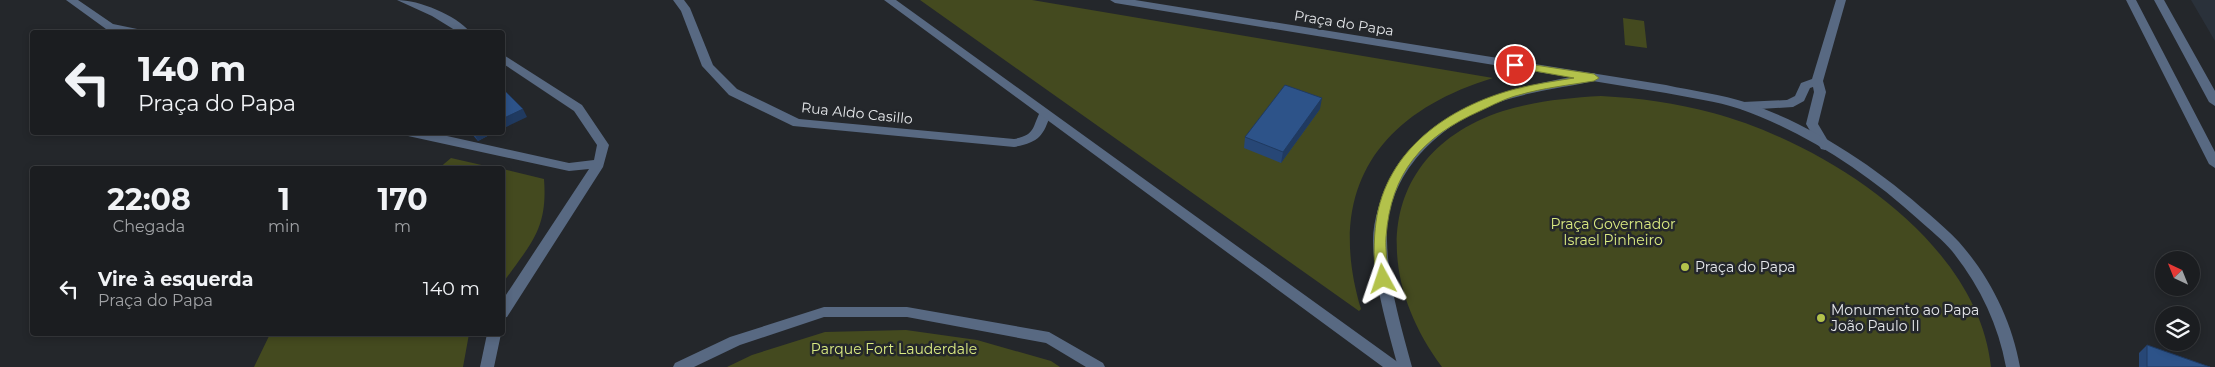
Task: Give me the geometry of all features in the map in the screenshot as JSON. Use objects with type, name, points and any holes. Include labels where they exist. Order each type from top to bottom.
[{"type":"street","points":[[71,0],[110,27],[127,30]]},
{"type":"street","points":[[402,0],[436,14],[463,30]]},
{"type":"street","name":"Rua Aldo Casillo","points":[[678,0],[686,10],[708,66],[720,79],[733,92],[797,123],[1014,143],[1030,140],[1039,134],[1045,114]]},
{"type":"street","points":[[889,0],[1394,367]]},
{"type":"street","name":"Praça do Papa","points":[[1116,0],[1666,89],[1743,106],[1782,122],[1886,184],[1956,247],[1982,286],[2003,327],[2014,366]]},
{"type":"street","points":[[1825,146],[1812,124],[1820,92],[1817,81],[1841,0]]},
{"type":"street","points":[[2131,0],[2215,164]]},
{"type":"street","points":[[2159,0],[2215,102]]},
{"type":"street","points":[[505,59],[578,108],[603,145],[598,164],[505,308]]},
{"type":"street","points":[[1405,367],[1383,279],[1380,239],[1384,209],[1396,175],[1413,151],[1433,132],[1456,118],[1516,92],[1594,78]]},
{"type":"street","points":[[1743,106],[1789,104],[1800,98],[1806,86],[1817,81]]},
{"type":"street","points":[[422,135],[569,167],[598,164]]},
{"type":"street","points":[[680,367],[735,341],[824,312],[908,312],[1049,338],[1098,367]]},
{"type":"street","points":[[487,367],[494,336]]},
{"type":"shaded area","points":[[2191,0],[2215,0],[2215,41]]},
{"type":"green space","points":[[920,0],[1032,0],[1493,78],[1453,93],[1419,112],[1391,135],[1370,162],[1357,193],[1350,228],[1352,266],[1361,309],[1359,311]]},
{"type":"green space","points":[[1623,18],[1644,21],[1647,48],[1625,45]]},
{"type":"green space","name":"Praça Governador Israel Pinheiro","points":[[1601,96],[1685,106],[1713,113],[1757,127],[1802,148],[1847,173],[1889,204],[1927,239],[1958,278],[1980,321],[1991,367],[1442,367],[1419,330],[1404,293],[1397,255],[1399,219],[1410,185],[1431,155],[1462,130],[1503,111],[1527,105],[1551,100]]},
{"type":"green space","points":[[451,158],[486,166],[442,166]]},
{"type":"green space","points":[[505,169],[544,179],[543,211],[540,224],[529,246],[505,280]]},
{"type":"green space","name":"Parque Fort Lauderdale","points":[[906,330],[977,340],[1051,361],[1060,367],[727,367],[752,355],[825,332]]},
{"type":"green space","points":[[269,336],[469,336],[463,367],[254,367]]},
{"type":"building","points":[[1285,85],[1322,98],[1283,152],[1245,137]]},
{"type":"building","points":[[505,91],[523,109],[505,118]]},
{"type":"building","points":[[2147,345],[2155,348],[2155,351],[2164,351],[2210,367],[2147,367]]},
{"type":"place","name":"Praça do Papa","points":[[1685,267]]},
{"type":"place","name":"Monumento ao Papa João Paulo II","points":[[1821,318]]},
{"type":"route","points":[[1383,279],[1380,239],[1384,209],[1396,175],[1413,151],[1433,132],[1456,118],[1488,103],[1516,92],[1594,78],[1515,65]]}]
